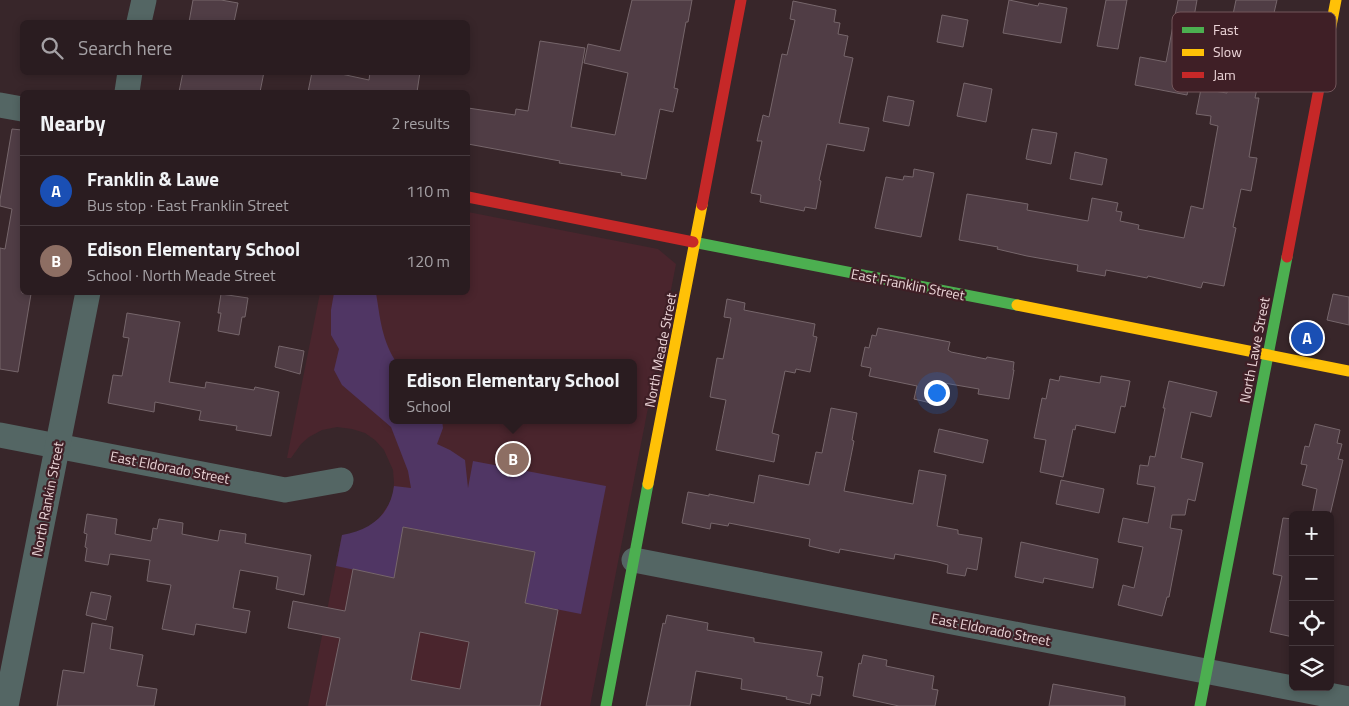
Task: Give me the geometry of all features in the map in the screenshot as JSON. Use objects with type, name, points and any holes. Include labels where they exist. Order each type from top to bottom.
[{"type":"street","points":[[140,20],[144,0]]},
{"type":"street","name":"North Meade Street","points":[[606,706],[741,0]]},
{"type":"street","points":[[127,90],[130,75]]},
{"type":"street","name":"North Lawe Street","points":[[1200,706],[1319,92]]},
{"type":"street","points":[[0,105],[20,109]]},
{"type":"street","name":"East Franklin Street","points":[[470,197],[1349,371]]},
{"type":"street","name":"North Rankin Street","points":[[6,706],[87,295]]},
{"type":"street","name":"East Eldorado Street","points":[[0,435],[285,490],[341,480]]},
{"type":"street","name":"East Eldorado Street","points":[[634,560],[1349,699]]},
{"type":"shaded area","points":[[470,212],[658,249],[676,264],[590,706],[308,706],[342,535],[356,533],[368,528],[380,517],[393,494],[393,470],[384,450],[375,440],[365,433],[337,427],[322,430],[309,437],[301,444],[291,458],[287,458],[320,295],[470,295]]},
{"type":"shaded area","points":[[334,295],[376,295],[385,338],[394,359],[389,359],[389,424],[442,424],[443,428],[437,444],[465,460],[468,488],[473,461],[606,486],[581,614],[525,603],[535,552],[404,527],[397,561],[404,580],[336,566],[342,535],[352,533],[377,520],[388,506],[394,486],[411,488],[408,471],[391,427],[342,385],[334,370],[339,349],[331,335],[331,310]]},
{"type":"building","points":[[193,0],[221,0],[238,3],[234,20],[189,20]]},
{"type":"building","points":[[632,0],[692,0],[674,88],[678,89],[673,112],[660,109],[646,179],[470,144],[470,108],[515,115],[516,109],[528,111],[540,41],[585,48],[571,127],[615,135],[628,73],[584,63],[588,44],[620,51]]},
{"type":"building","points":[[1009,0],[1038,6],[1039,3],[1067,8],[1061,43],[1003,33]]},
{"type":"building","points":[[1106,0],[1127,0],[1118,49],[1097,46]]},
{"type":"building","points":[[1178,0],[1197,0],[1195,12],[1176,12]]},
{"type":"building","points":[[1236,0],[1277,0],[1274,12],[1233,12]]},
{"type":"building","points":[[793,1],[836,10],[834,22],[840,23],[838,34],[848,36],[844,56],[853,58],[839,123],[869,128],[864,151],[827,144],[819,180],[821,181],[816,209],[805,207],[804,211],[760,202],[761,195],[751,193],[762,141],[757,141],[763,115],[769,117],[782,54],[787,55],[795,20],[790,19]]},
{"type":"building","points":[[942,15],[968,20],[963,47],[937,42]]},
{"type":"building","points":[[1172,31],[1172,92],[1188,92],[1187,95],[1135,85],[1140,57],[1166,62]]},
{"type":"building","points":[[182,75],[263,75],[260,90],[179,90]]},
{"type":"building","points":[[311,75],[346,75],[369,80],[370,75],[420,75],[417,90],[308,90]]},
{"type":"building","points":[[964,83],[992,89],[986,122],[957,116]]},
{"type":"building","points":[[1200,92],[1256,92],[1255,98],[1259,98],[1249,157],[1257,158],[1251,191],[1241,189],[1233,227],[1236,228],[1224,286],[1203,282],[1201,288],[1148,276],[1147,278],[1106,270],[1105,276],[1077,271],[1078,265],[1027,256],[997,249],[998,247],[959,240],[967,194],[1028,204],[1027,210],[1088,221],[1092,198],[1118,203],[1116,211],[1122,212],[1120,221],[1139,225],[1138,229],[1184,238],[1191,206],[1203,209],[1218,126],[1210,124],[1211,116],[1196,114]]},
{"type":"building","points":[[888,96],[914,101],[909,126],[883,121]]},
{"type":"building","points":[[12,129],[20,130],[20,295],[31,295],[18,372],[0,369],[0,248],[5,249],[12,209],[0,206]]},
{"type":"building","points":[[1032,129],[1057,133],[1051,164],[1026,159]]},
{"type":"building","points":[[1075,152],[1107,159],[1102,185],[1070,179]]},
{"type":"building","points":[[914,169],[934,173],[921,237],[875,228],[886,177],[903,180],[904,176],[913,177]]},
{"type":"building","points":[[1333,294],[1349,297],[1349,325],[1327,320]]},
{"type":"building","points":[[221,295],[248,298],[245,317],[242,317],[239,335],[218,331],[221,313],[218,313]]},
{"type":"building","points":[[727,299],[745,303],[744,310],[815,324],[813,336],[817,337],[810,372],[796,369],[795,373],[785,371],[772,433],[779,435],[774,462],[716,450],[726,400],[710,397],[717,358],[723,359],[731,318],[724,317]]},
{"type":"building","points":[[127,313],[180,322],[169,382],[205,388],[206,382],[254,390],[255,387],[279,392],[271,436],[236,430],[237,426],[199,420],[201,411],[155,402],[154,412],[108,403],[113,375],[122,376],[129,338],[123,337]]},
{"type":"building","points":[[878,328],[950,342],[948,350],[951,352],[1014,362],[1009,399],[978,394],[979,389],[944,383],[939,405],[914,399],[917,386],[869,376],[871,368],[861,366],[865,347],[869,348],[872,335],[876,336]]},
{"type":"building","points":[[279,346],[304,351],[300,374],[275,367]]},
{"type":"building","points":[[1060,376],[1100,383],[1101,376],[1130,381],[1125,407],[1121,406],[1115,433],[1076,425],[1075,430],[1073,429],[1063,477],[1040,472],[1046,440],[1034,438],[1042,398],[1046,399],[1050,379],[1059,381]]},
{"type":"building","points":[[1169,381],[1217,392],[1211,417],[1191,412],[1181,458],[1203,463],[1195,501],[1188,499],[1185,515],[1172,515],[1170,528],[1182,530],[1169,597],[1167,597],[1162,616],[1118,605],[1123,585],[1134,588],[1143,547],[1118,542],[1123,518],[1148,523],[1155,487],[1137,484],[1140,465],[1148,466],[1150,456],[1155,457]]},
{"type":"building","points":[[831,408],[857,413],[852,440],[854,441],[844,491],[913,504],[919,470],[946,475],[937,526],[958,530],[958,534],[982,538],[977,570],[967,568],[965,576],[947,573],[948,565],[938,562],[895,554],[894,559],[840,549],[839,553],[809,546],[810,539],[729,523],[728,526],[711,523],[710,529],[682,523],[688,492],[754,503],[759,475],[809,485],[816,452],[822,453]]},
{"type":"building","points":[[1315,424],[1340,430],[1337,443],[1342,444],[1338,459],[1343,460],[1331,511],[1313,511],[1317,489],[1302,485],[1307,465],[1301,464],[1305,446],[1309,447]]},
{"type":"building","points":[[939,429],[988,440],[983,463],[934,452]]},
{"type":"building","points":[[1061,480],[1104,489],[1099,513],[1056,504]]},
{"type":"building","points":[[87,514],[117,519],[115,534],[151,541],[153,528],[157,529],[159,519],[183,523],[182,534],[218,541],[220,530],[246,534],[245,543],[311,555],[304,595],[276,589],[278,577],[240,570],[233,608],[250,611],[246,633],[196,624],[194,635],[162,629],[171,585],[147,581],[150,560],[110,554],[108,565],[85,561],[87,534],[84,533]]},
{"type":"building","points":[[1283,518],[1289,519],[1289,636],[1270,632],[1282,576],[1273,574]]},
{"type":"building","points":[[403,527],[535,552],[525,603],[558,610],[540,706],[326,706],[340,638],[288,628],[293,601],[345,611],[353,569],[394,578]],"holes":[[[420,632],[469,642],[460,689],[411,680]]]},
{"type":"building","points":[[1021,542],[1098,559],[1093,588],[1044,578],[1043,583],[1015,577]]},
{"type":"building","points":[[91,592],[111,596],[106,620],[86,615]]},
{"type":"building","points":[[667,615],[708,623],[707,630],[754,638],[754,642],[822,652],[817,676],[823,677],[820,696],[812,694],[810,704],[786,699],[787,697],[741,689],[742,679],[696,671],[690,706],[646,706],[663,623],[665,624]]},
{"type":"building","points":[[92,623],[113,627],[110,649],[143,655],[137,686],[157,689],[154,706],[57,706],[63,670],[84,673]]},
{"type":"building","points":[[863,655],[887,660],[886,666],[934,676],[932,689],[938,690],[935,706],[899,706],[853,696],[859,663],[861,664]]},
{"type":"building","points":[[1053,684],[1125,697],[1125,706],[1049,706]]},
{"type":"traffic: fast","points":[[693,242],[1017,305]]},
{"type":"traffic: fast","points":[[1200,706],[1287,257]]},
{"type":"traffic: fast","points":[[606,706],[648,484]]},
{"type":"traffic: slow","points":[[1334,12],[1336,0]]},
{"type":"traffic: slow","points":[[648,484],[702,205]]},
{"type":"traffic: slow","points":[[1017,305],[1349,371]]},
{"type":"traffic: jam","points":[[702,205],[741,0]]},
{"type":"traffic: jam","points":[[1287,257],[1318,92]]},
{"type":"traffic: jam","points":[[470,197],[693,242]]},
{"type":"place","name":"Franklin & Lawe","points":[[1307,338]]},
{"type":"place","name":"Edison Elementary School","points":[[513,459]]}]
